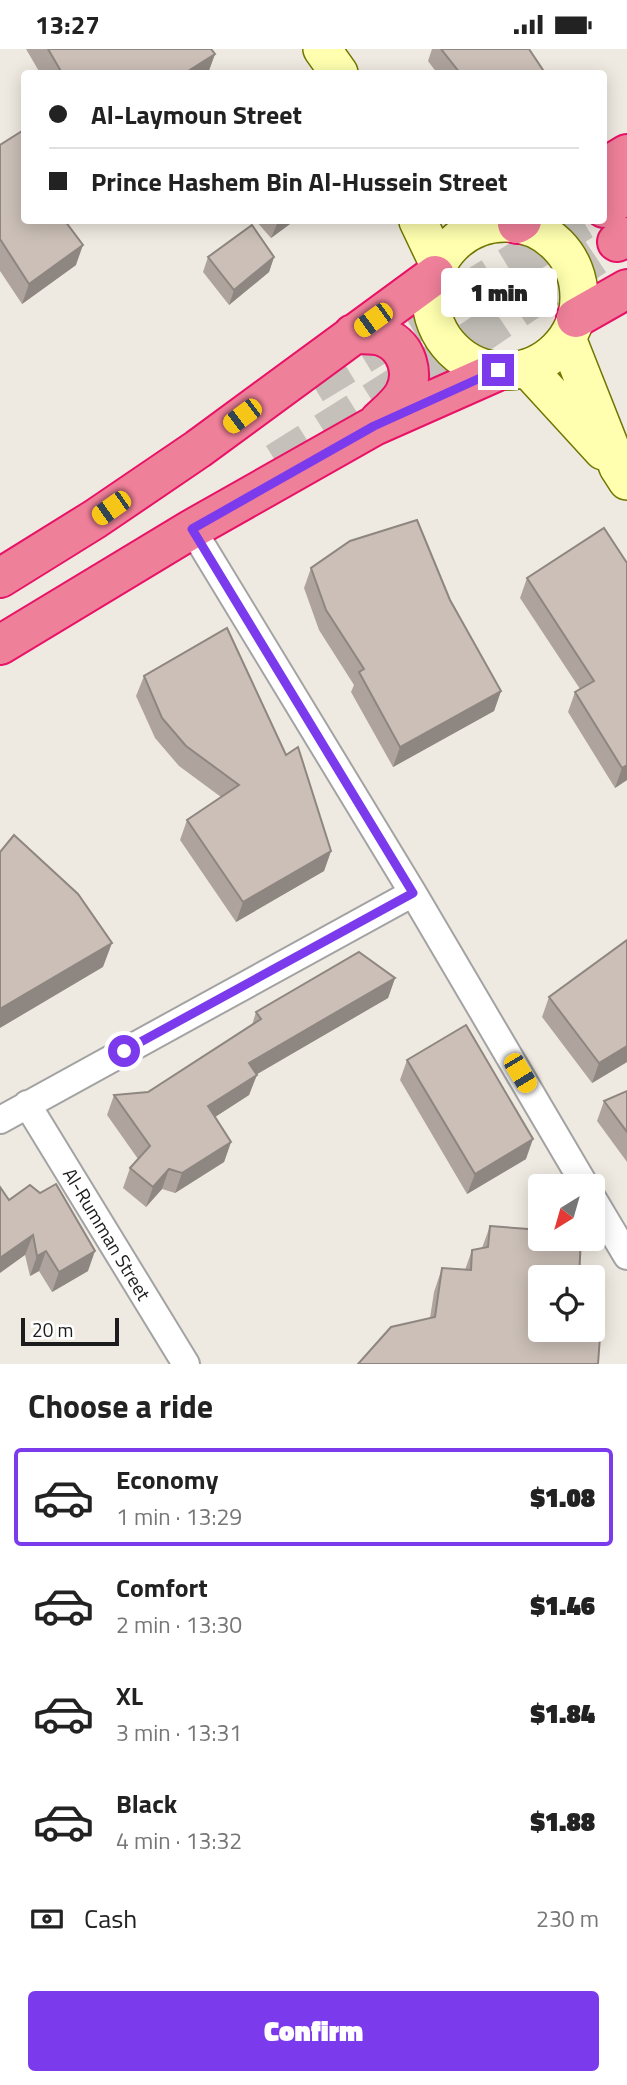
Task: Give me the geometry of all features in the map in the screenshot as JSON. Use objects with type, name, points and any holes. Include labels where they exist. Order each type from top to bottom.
[{"type":"highway","points":[[607,166],[627,154]]},
{"type":"highway","points":[[616,229],[627,195]]},
{"type":"highway","points":[[0,578],[95,519],[198,449],[437,270]]},
{"type":"highway","points":[[571,328],[627,289]]},
{"type":"highway","points":[[353,334],[387,338],[403,352],[407,362],[408,383],[404,394],[374,426]]},
{"type":"highway","points":[[0,645],[192,529],[374,426],[512,369]]},
{"type":"street","points":[[322,49],[337,70]]},
{"type":"street","points":[[419,224],[437,270]]},
{"type":"street","points":[[498,224],[463,236],[445,254],[437,270],[431,296],[432,307],[444,338],[450,347],[467,361],[477,366],[512,369],[536,365],[553,354],[571,328],[579,298],[579,287],[568,258],[546,235],[505,224]]},
{"type":"street","points":[[571,328],[623,474]]},
{"type":"street","points":[[512,369],[623,474]]},
{"type":"street","points":[[192,529],[413,893],[578,1174]]},
{"type":"street","points":[[0,1120],[413,893]]},
{"type":"street","name":"Al-Rumman Street","points":[[27,1104],[186,1364]]},
{"type":"street","points":[[606,1221],[627,1256]]},
{"type":"building","points":[[48,49],[211,49],[215,54],[190,70],[60,70]]},
{"type":"building","points":[[441,49],[529,49],[543,70],[458,70]]},
{"type":"building","points":[[21,132],[21,224],[67,224],[83,245],[29,284],[0,239],[0,145]]},
{"type":"building","points":[[252,225],[274,257],[234,290],[208,257]]},
{"type":"building","points":[[417,520],[450,600],[501,691],[400,747],[359,672],[364,669],[326,610],[311,568],[350,541]]},
{"type":"building","points":[[604,528],[627,563],[627,765],[622,768],[575,692],[594,681],[527,578]]},
{"type":"building","points":[[227,628],[286,755],[298,747],[331,851],[243,902],[187,820],[239,785],[186,746],[162,718],[144,676]]},
{"type":"building","points":[[14,835],[78,894],[112,943],[0,1009],[0,852]]},
{"type":"building","points":[[627,940],[627,1046],[599,1063],[549,997]]},
{"type":"building","points":[[359,952],[395,978],[249,1063],[257,1075],[208,1106],[231,1142],[182,1173],[169,1169],[153,1187],[130,1168],[150,1146],[114,1095],[148,1092],[261,1019],[256,1012]]},
{"type":"building","points":[[466,1025],[533,1139],[475,1174],[407,1060]]},
{"type":"building","points":[[627,1091],[627,1132],[604,1101]]},
{"type":"building","points":[[56,1184],[95,1251],[59,1272],[46,1251],[37,1256],[33,1235],[0,1258],[0,1187],[9,1200],[30,1185],[40,1193]]},
{"type":"building","points":[[490,1226],[528,1229],[528,1251],[580,1251],[580,1265],[528,1265],[528,1342],[600,1342],[598,1364],[358,1364],[391,1327],[435,1317],[442,1268],[471,1270],[472,1250],[488,1247]]},
{"type":"tunnel","points":[[313,385],[578,224]]},
{"type":"tunnel","points":[[276,462],[474,338],[617,242]]},
{"type":"route","points":[[124,1051],[413,893],[192,529],[374,426],[498,370]]}]
